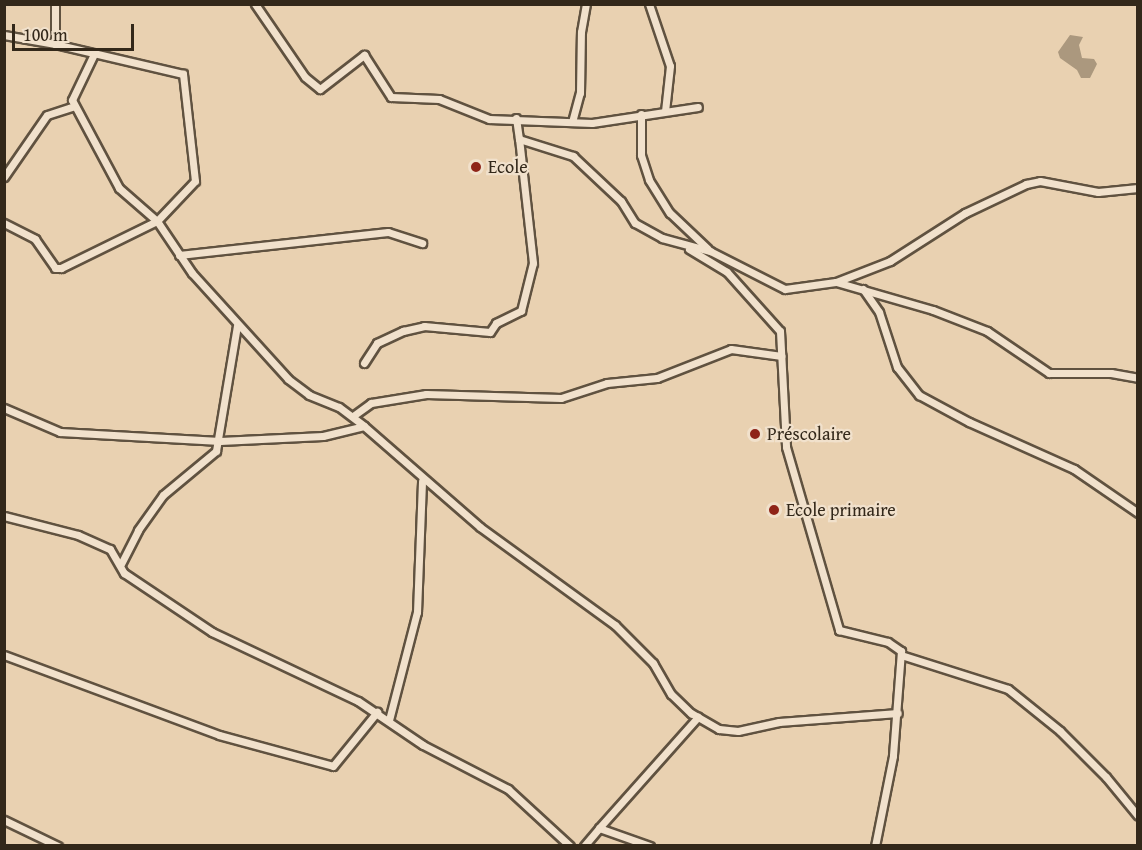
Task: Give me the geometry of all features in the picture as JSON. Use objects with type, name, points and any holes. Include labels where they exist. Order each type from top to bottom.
[{"type":"street","points":[[55,4],[55,45]]},
{"type":"street","points":[[255,4],[305,77],[320,89],[364,55],[391,97],[439,99],[489,119],[516,118],[592,123],[698,107]]},
{"type":"street","points":[[572,122],[580,93],[581,32],[586,4]]},
{"type":"street","points":[[649,4],[670,66],[665,111]]},
{"type":"street","points":[[4,35],[183,74],[195,181],[157,221],[61,268],[55,268],[34,239],[4,223]]},
{"type":"street","points":[[94,54],[74,91],[74,106],[119,188],[157,221],[180,255],[237,326],[299,388],[353,416],[422,481],[615,625],[654,663],[671,694],[698,717],[719,729],[738,731],[779,722],[898,713]]},
{"type":"street","points":[[4,177],[47,115],[74,106]]},
{"type":"street","points":[[641,114],[641,155],[649,180],[670,213],[710,251]]},
{"type":"street","points":[[364,363],[377,344],[403,331],[424,326],[490,332],[496,323],[521,311],[533,263],[516,118]]},
{"type":"street","points":[[519,139],[573,156],[621,201],[634,223],[681,245],[727,272],[780,331],[781,406],[786,447],[839,630],[899,646],[901,655],[898,713],[875,846]]},
{"type":"street","points":[[681,245],[710,251],[785,289],[836,282],[890,261],[965,213],[1026,184],[1040,182],[1098,192],[1137,188]]},
{"type":"street","points":[[180,255],[388,232],[422,243]]},
{"type":"street","points":[[836,282],[861,287],[987,331],[1049,373],[1111,373],[1137,378]]},
{"type":"street","points":[[861,287],[879,312],[897,368],[919,395],[969,422],[1074,469],[1137,513]]},
{"type":"street","points":[[121,564],[138,530],[163,495],[216,451],[220,441],[228,363],[237,326]]},
{"type":"street","points":[[353,416],[371,403],[426,394],[561,398],[607,383],[665,376],[731,349],[782,356]]},
{"type":"street","points":[[4,408],[60,432],[220,441],[323,436],[364,426]]},
{"type":"street","points":[[389,720],[417,612],[422,481]]},
{"type":"street","points":[[4,516],[99,543],[110,549],[121,564],[124,573],[212,632],[308,675],[377,712],[423,745],[508,789],[570,846]]},
{"type":"street","points":[[4,655],[219,735],[333,766],[377,712]]},
{"type":"street","points":[[901,655],[1008,689],[1060,731],[1106,777],[1137,816]]},
{"type":"street","points":[[584,846],[698,717]]},
{"type":"street","points":[[4,820],[56,845]]},
{"type":"street","points":[[599,828],[650,846]]},
{"type":"shaded area","points":[[1070,35],[1083,37],[1079,45],[1082,58],[1094,59],[1097,64],[1090,78],[1081,78],[1077,70],[1060,58],[1058,52]]},
{"type":"place","name":"Ecole","points":[[476,167]]},
{"type":"place","name":"Préscolaire","points":[[755,434]]},
{"type":"place","name":"Ecole primaire","points":[[774,510]]}]
